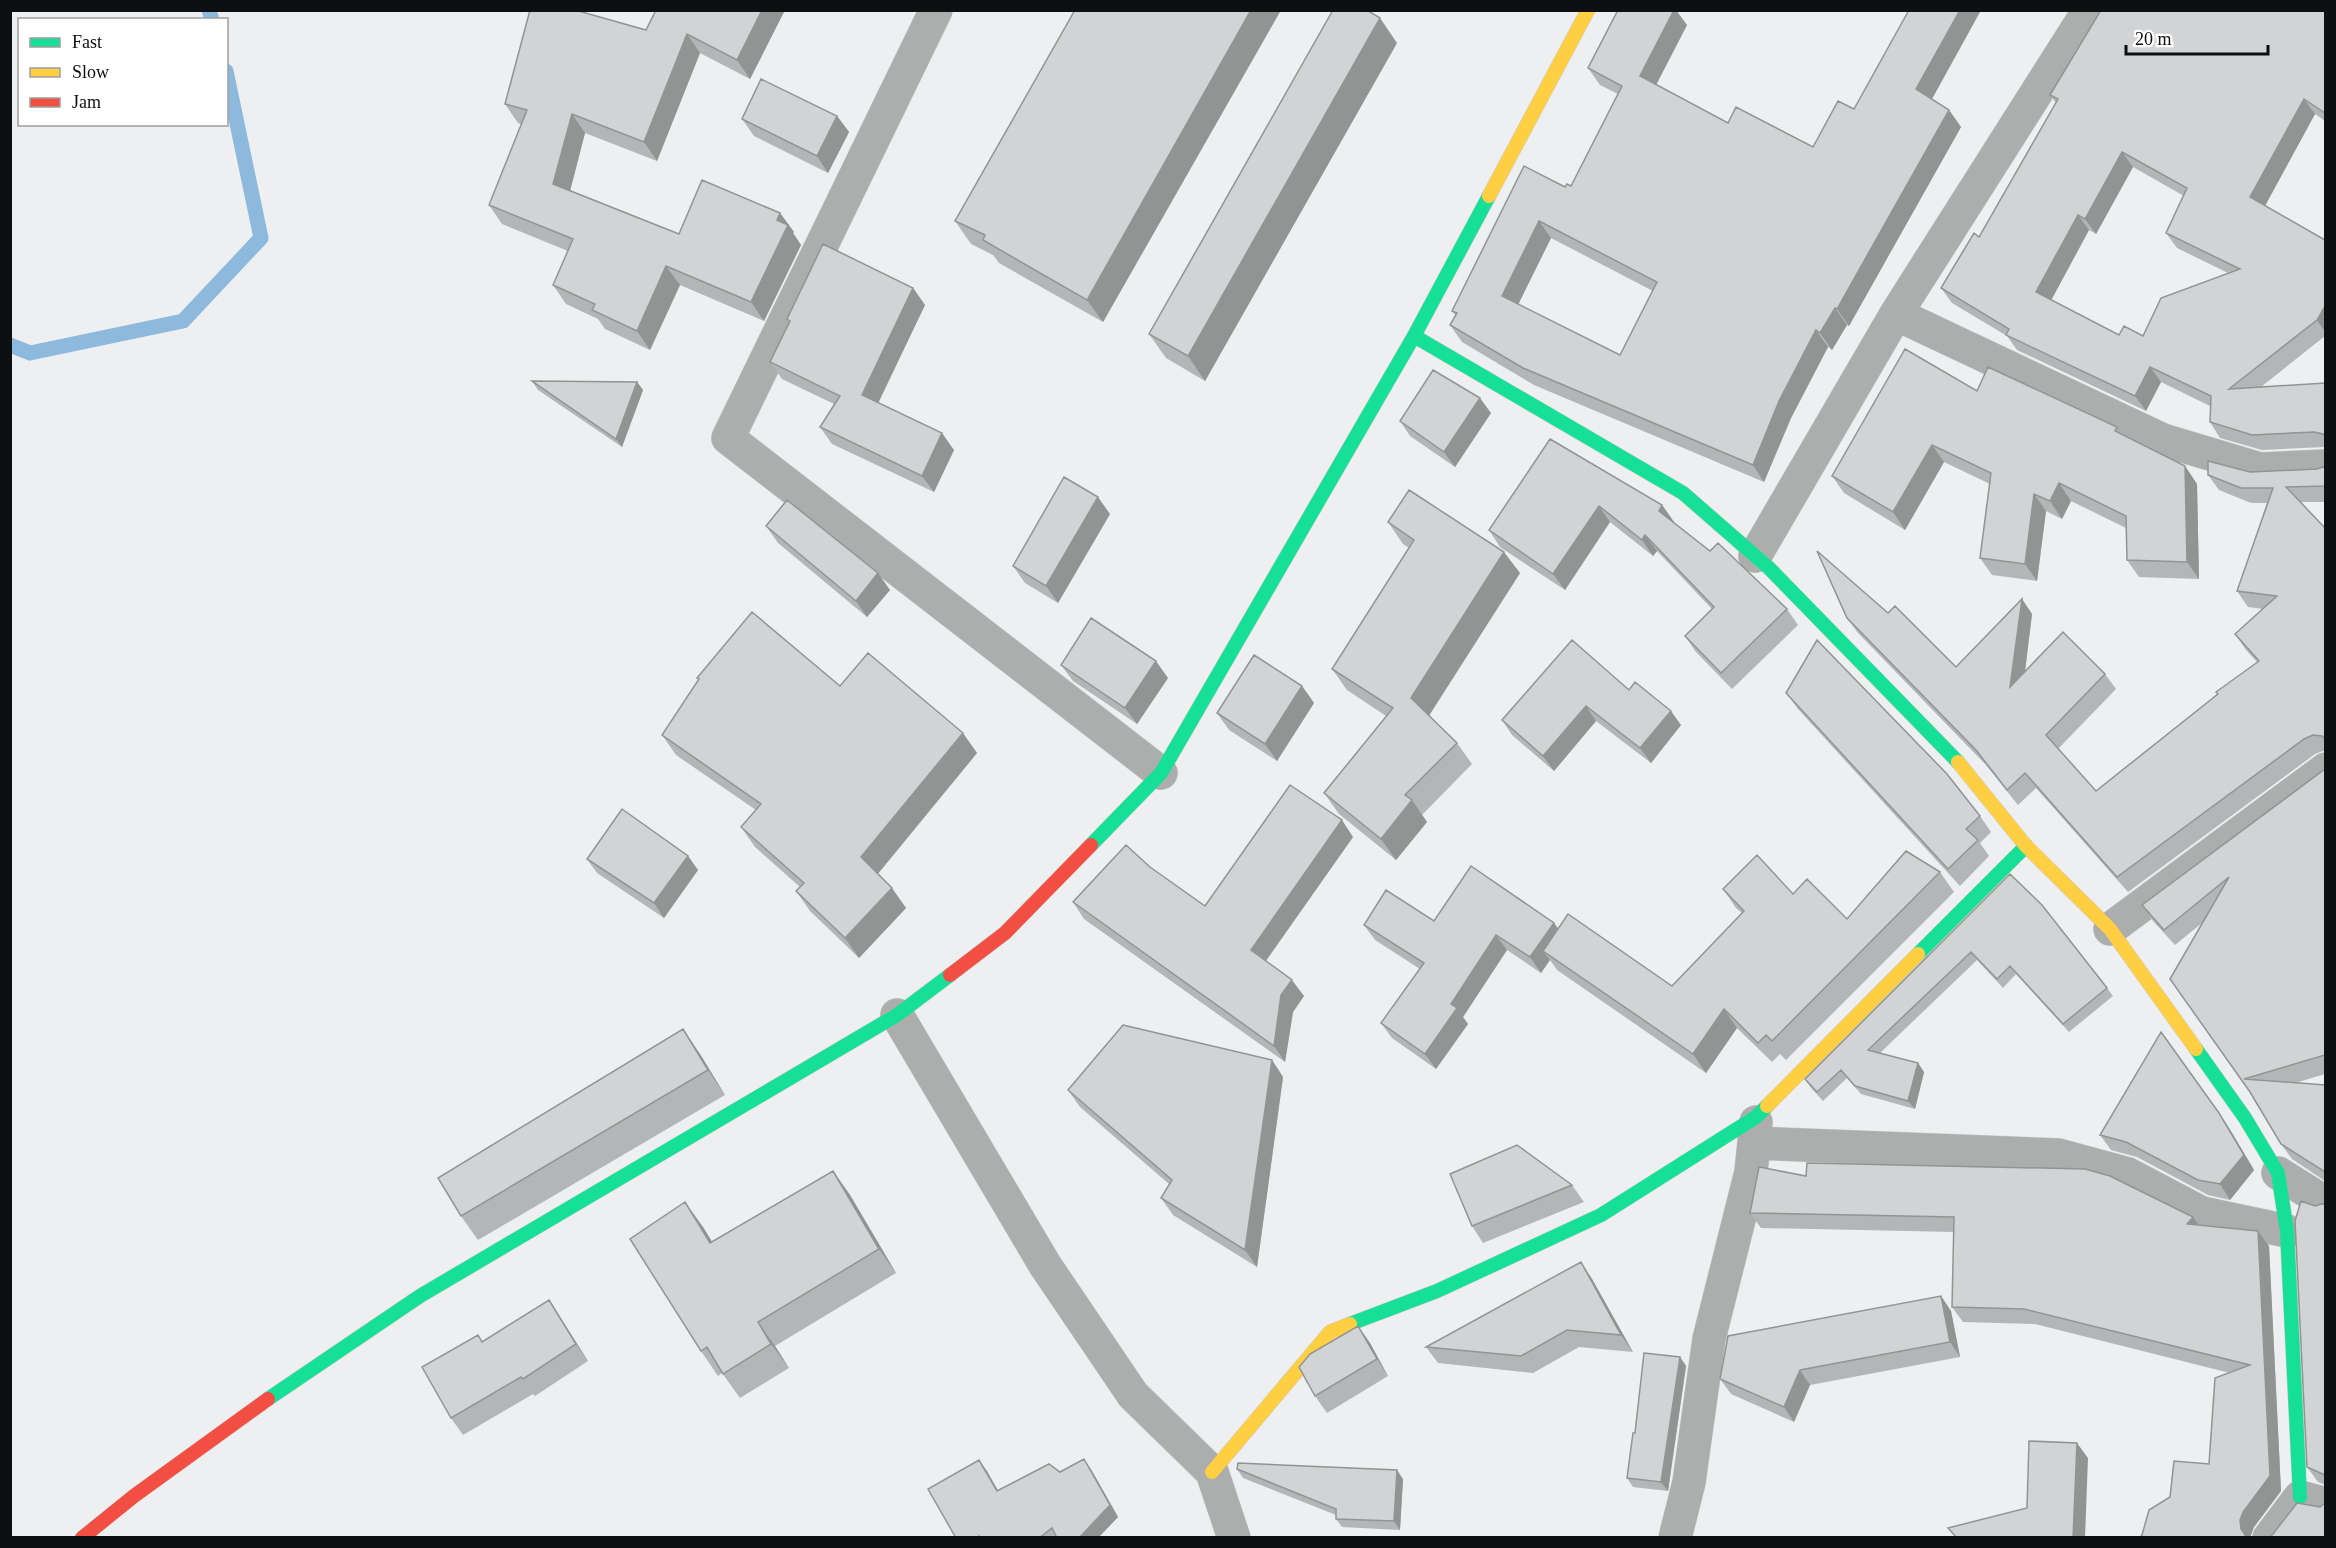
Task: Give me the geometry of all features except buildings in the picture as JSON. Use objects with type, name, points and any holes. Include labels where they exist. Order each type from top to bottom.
[{"type":"street","points":[[936,10],[728,438],[1161,773]]},
{"type":"street","points":[[82,1538],[134,1496],[245,1415],[420,1296],[897,1015],[1005,933],[1161,773],[1414,336],[1588,10]]},
{"type":"street","points":[[1755,556],[1896,314],[2089,10]]},
{"type":"street","points":[[1896,314],[2163,440],[2260,469],[2325,466]]},
{"type":"street","points":[[1414,336],[1683,492],[1755,556],[1973,778],[2026,846],[2110,929],[2245,1118],[2278,1173],[2287,1231],[2313,1501],[2269,1538]]},
{"type":"street","points":[[2110,929],[2325,769]]},
{"type":"street","points":[[1212,1472],[1330,1332],[1437,1291],[1602,1215],[1755,1130],[2026,846]]},
{"type":"street","points":[[897,1015],[1045,1265],[1133,1395],[1212,1472],[1234,1538]]},
{"type":"street","points":[[1755,1130],[2058,1155],[2128,1174],[2202,1213],[2287,1231]]},
{"type":"street","points":[[1675,1538],[1689,1482],[1709,1339],[1751,1173],[1755,1130]]},
{"type":"street","points":[[2278,1173],[2325,1203]]},
{"type":"waterway","points":[[209,10],[211,18]]},
{"type":"waterway","points":[[10,345],[30,353],[183,321],[261,238],[228,81]]},
{"type":"traffic: fast","points":[[1091,845],[1161,773],[1414,336],[1489,196]]},
{"type":"traffic: fast","points":[[1414,336],[1683,493],[1769,568],[1958,762]]},
{"type":"traffic: fast","points":[[1918,954],[2026,846]]},
{"type":"traffic: fast","points":[[268,1399],[420,1296],[897,1015],[950,975]]},
{"type":"traffic: fast","points":[[2196,1049],[2245,1118],[2278,1173],[2287,1231],[2300,1497]]},
{"type":"traffic: fast","points":[[1350,1324],[1437,1291],[1601,1215],[1756,1117],[1767,1106]]},
{"type":"traffic: slow","points":[[1489,196],[1588,10]]},
{"type":"traffic: slow","points":[[1958,762],[2026,846],[2110,929],[2196,1049]]},
{"type":"traffic: slow","points":[[1767,1106],[1918,954]]},
{"type":"traffic: slow","points":[[1212,1472],[1330,1332],[1350,1324]]},
{"type":"traffic: jam","points":[[950,975],[1005,933],[1091,845]]},
{"type":"traffic: jam","points":[[82,1538],[134,1496],[268,1399]]}]
